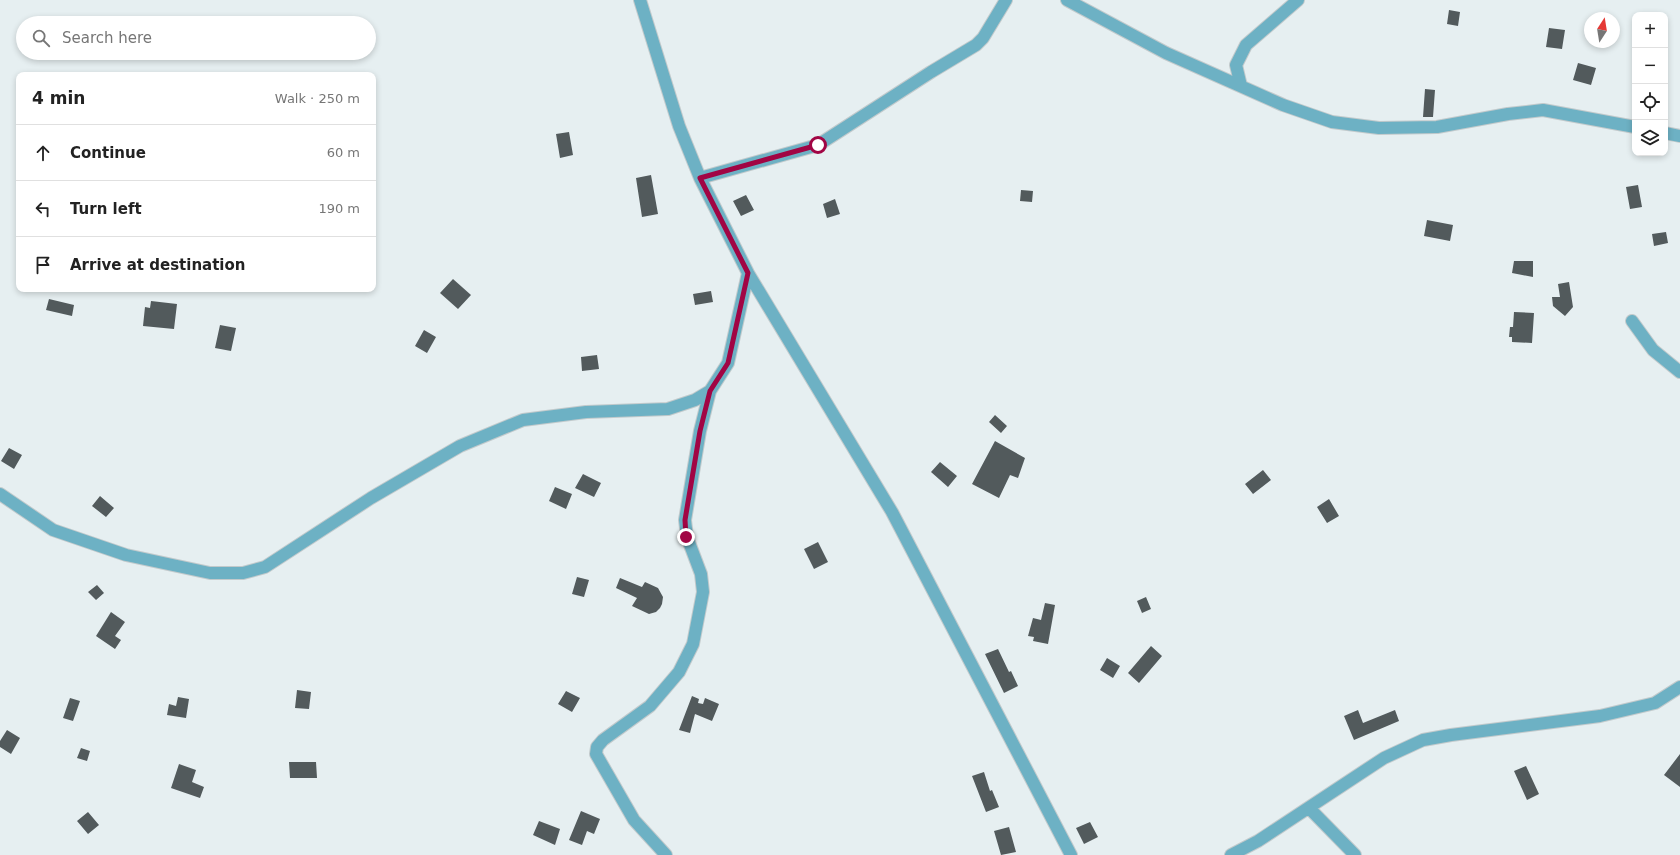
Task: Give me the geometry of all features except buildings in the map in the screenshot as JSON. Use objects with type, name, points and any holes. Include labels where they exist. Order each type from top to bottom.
[{"type":"street","points":[[640,0],[679,126],[700,178],[748,273],[892,512],[1071,855]]},
{"type":"street","points":[[700,178],[818,145],[931,72],[976,45],[983,38],[1006,0]]},
{"type":"street","points":[[1067,0],[1166,53],[1283,105],[1332,122],[1379,128],[1437,127],[1508,114],[1543,110],[1632,126]]},
{"type":"street","points":[[1241,86],[1236,72],[1236,65],[1246,45],[1298,0]]},
{"type":"street","points":[[1668,134],[1680,136]]},
{"type":"street","points":[[666,855],[634,820],[596,754],[596,747],[602,740],[650,706],[679,672],[693,644],[703,592],[701,574],[686,537],[685,520],[700,431],[710,391],[728,363],[748,273]]},
{"type":"street","points":[[1632,321],[1653,350],[1680,372]]},
{"type":"street","points":[[0,494],[53,530],[126,554],[210,573],[243,573],[265,567],[371,498],[460,446],[523,420],[586,412],[668,409],[695,400],[710,391]]},
{"type":"street","points":[[1231,855],[1258,841],[1384,758],[1423,740],[1451,734],[1600,716],[1655,703],[1680,687]]},
{"type":"street","points":[[1309,808],[1355,855]]},
{"type":"route","points":[[686,537],[685,520],[700,431],[710,391],[728,363],[748,273],[700,178],[818,145]]}]
